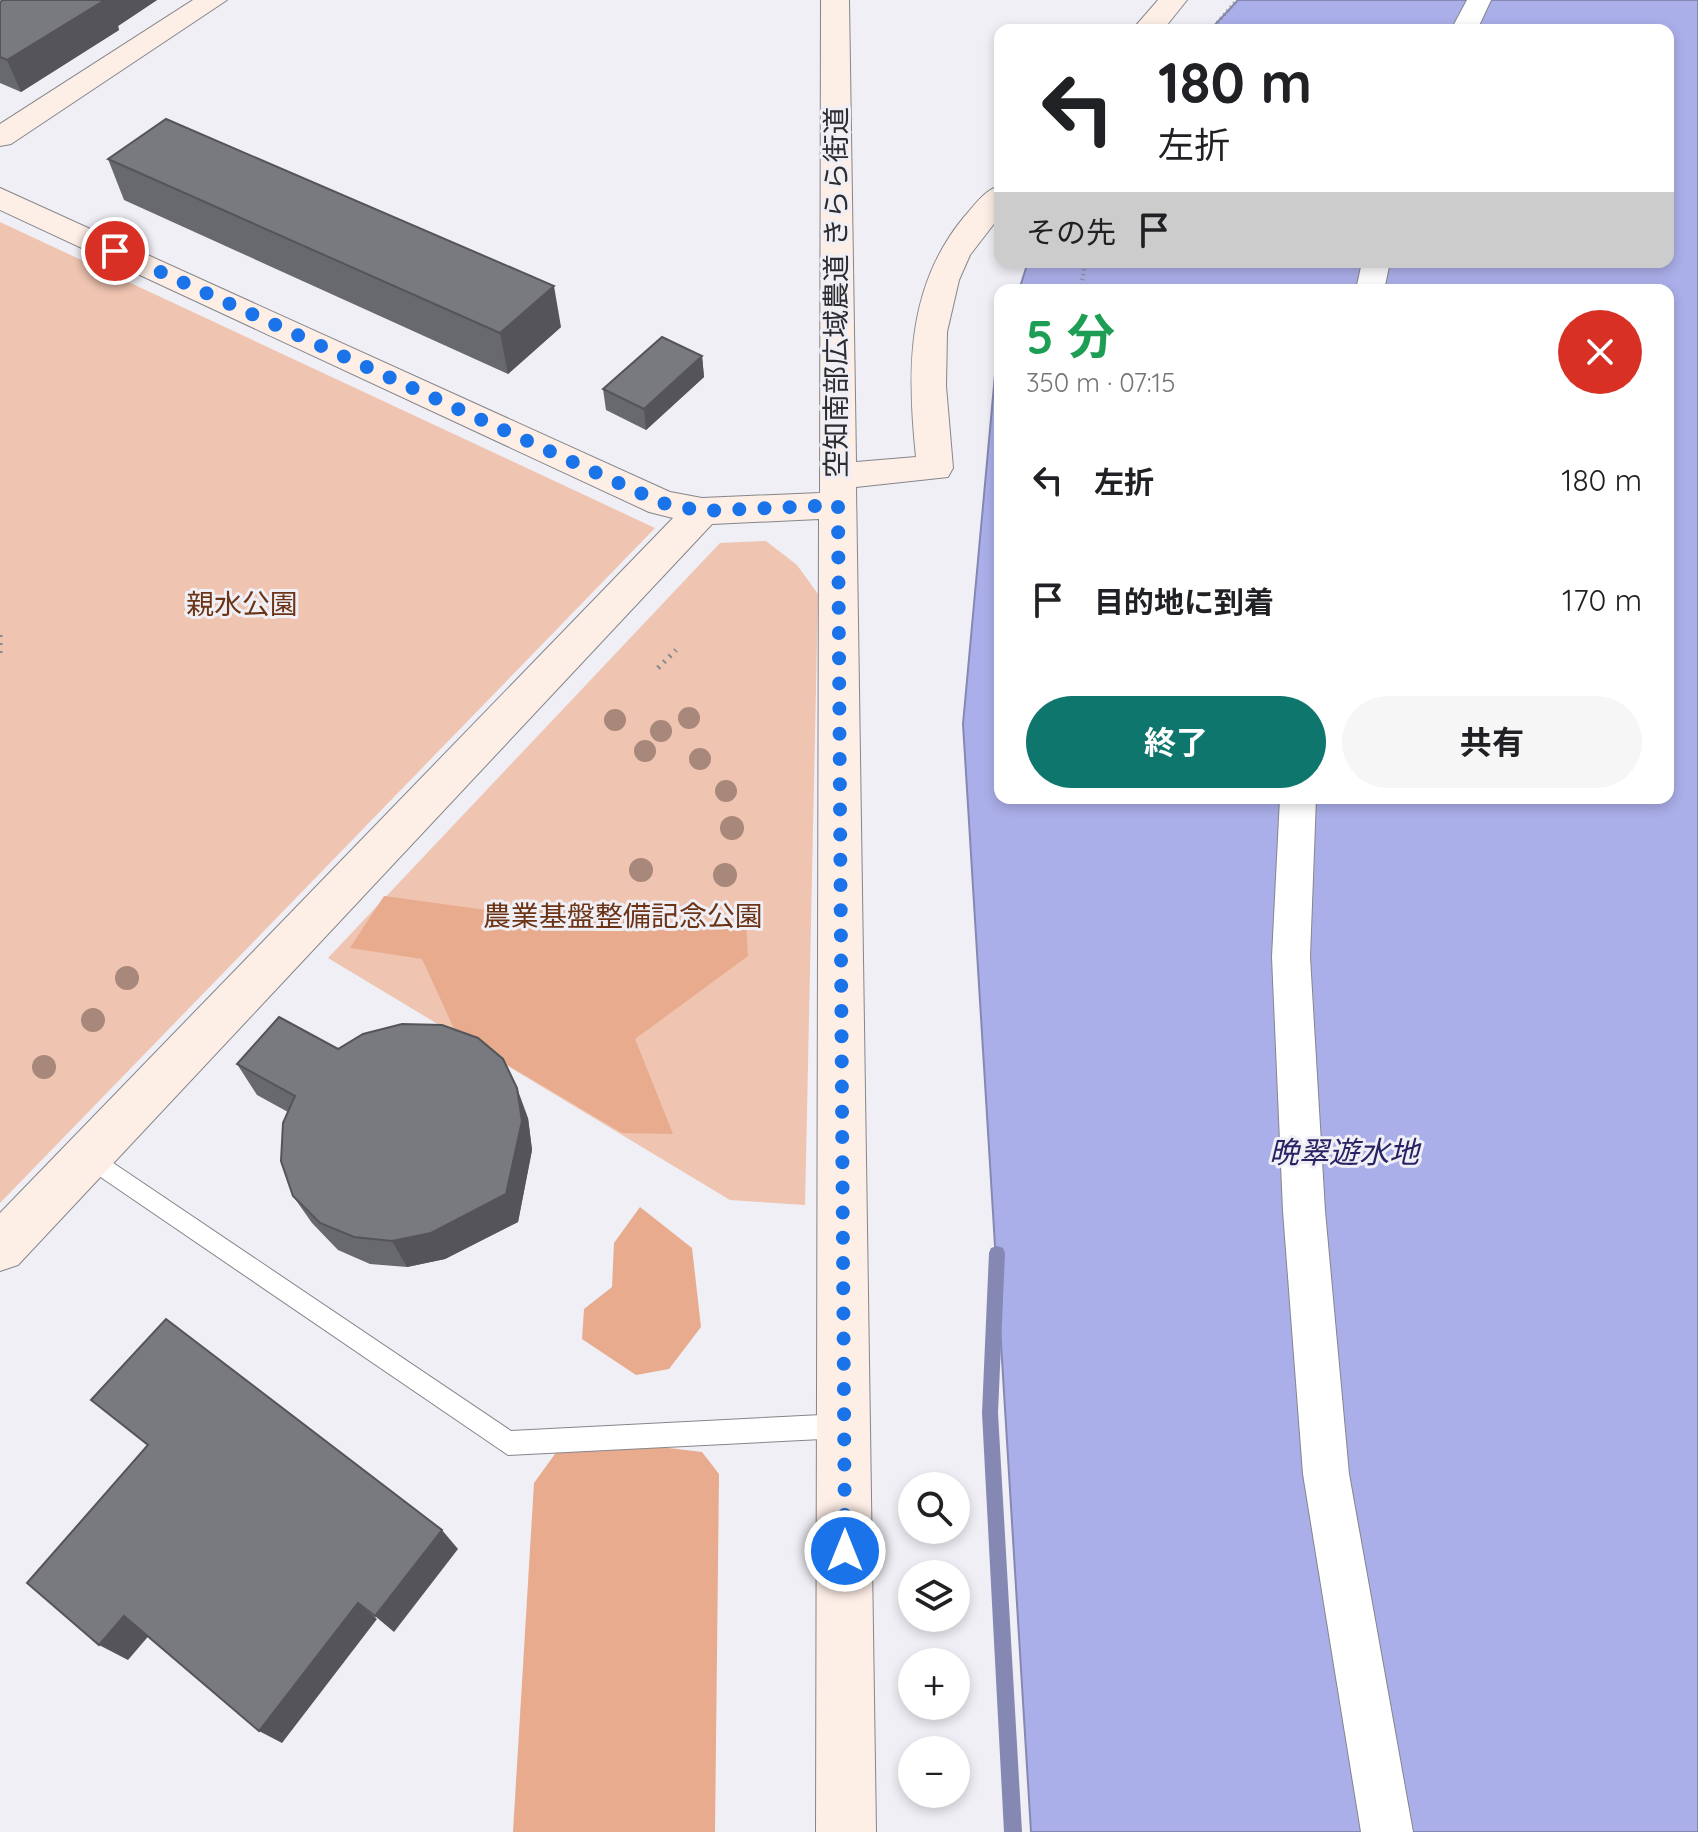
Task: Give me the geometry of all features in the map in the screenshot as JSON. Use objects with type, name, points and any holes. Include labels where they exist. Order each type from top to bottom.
[{"type":"street","points":[[0,137],[213,0]]},
{"type":"street","name":"空知南部広域農道 きらら街道","points":[[835,0],[846,1832]]},
{"type":"street","points":[[1152,24],[1173,0]]},
{"type":"street","points":[[1467,24],[1479,0]]},
{"type":"street","points":[[0,198],[662,503],[702,511],[838,490],[935,468],[927,388],[930,315],[954,254],[994,204]]},
{"type":"street","points":[[0,1248],[702,511]]},
{"type":"street","points":[[1298,804],[1291,957],[1304,1211],[1325,1458],[1387,1832]]},
{"type":"lane","points":[[88,1156],[508,1443],[844,1426]]},
{"type":"path","points":[[1216,24],[1237,0]]},
{"type":"path","points":[[0,635],[0,658]]},
{"type":"path","points":[[658,668],[676,650]]},
{"type":"green space","name":"親水公園","points":[[0,222],[655,528],[0,1203]]},
{"type":"green space","name":"農業基盤整備記念公園","points":[[766,541],[797,565],[818,594],[805,1205],[730,1200],[328,958],[720,543]]},
{"type":"shaded area","points":[[384,896],[501,912],[550,903],[666,928],[746,922],[748,956],[635,1039],[673,1134],[622,1133],[457,1035],[422,959],[350,948]]},
{"type":"shaded area","points":[[640,1207],[692,1248],[701,1327],[669,1369],[636,1375],[582,1339],[584,1309],[612,1287],[614,1243]]},
{"type":"shaded area","points":[[568,1436],[702,1452],[719,1474],[715,1832],[513,1832],[534,1483]]},
{"type":"water","name":"晩翠遊水地","points":[[1238,0],[1698,0],[1698,1832],[1031,1832],[963,724],[994,386],[994,804],[1674,804],[1674,284],[1021,284],[1026,268],[1674,268],[1674,24],[1216,24]]},
{"type":"building","points":[[105,0],[7,60],[0,57],[0,2]]},
{"type":"building","points":[[166,119],[554,286],[500,333],[108,159]]},
{"type":"building","points":[[662,337],[702,356],[644,409],[603,389]]},
{"type":"building","points":[[279,1017],[338,1049],[363,1034],[402,1024],[442,1025],[478,1038],[503,1059],[517,1088],[522,1121],[506,1194],[431,1233],[392,1241],[354,1237],[320,1223],[293,1196],[281,1161],[283,1123],[295,1096],[237,1064]]},
{"type":"building","points":[[166,1319],[442,1530],[375,1616],[358,1603],[259,1731],[124,1616],[99,1645],[27,1583],[148,1445],[91,1400]]},
{"type":"waterway","points":[[997,1253],[990,1413],[1013,1832]]},
{"type":"route","points":[[115,251],[662,503],[702,511],[838,505],[845,1551]]}]
